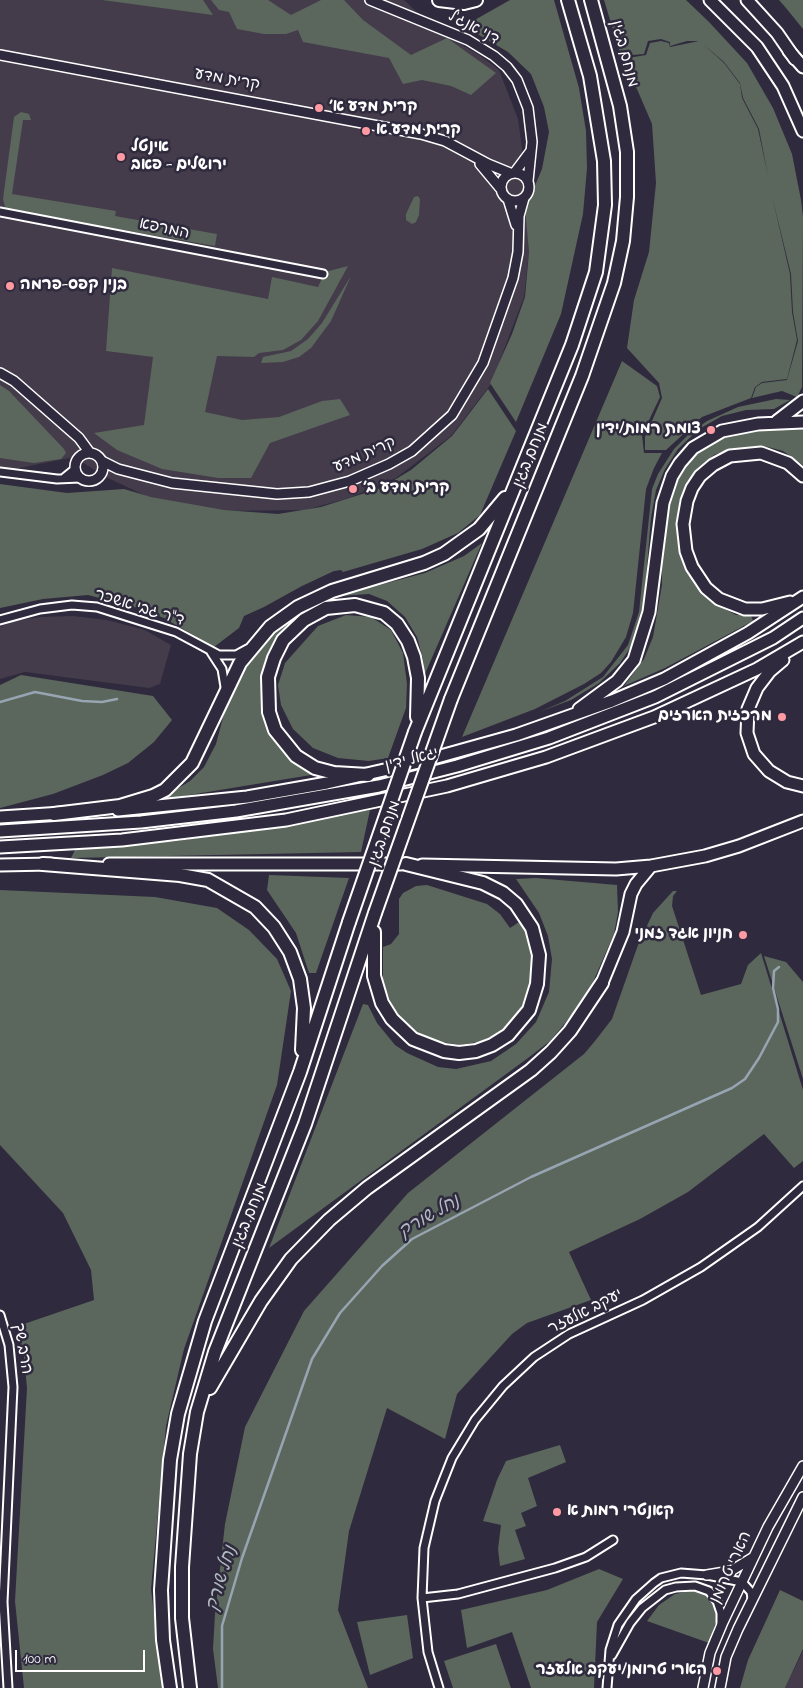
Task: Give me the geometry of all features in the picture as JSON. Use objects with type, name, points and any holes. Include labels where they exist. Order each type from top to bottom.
[{"type":"highway","points":[[439,0],[464,2],[476,0]]},
{"type":"highway","name":"מנחם בגין","points":[[170,1688],[163,1640],[161,1590],[170,1460],[178,1414],[206,1321],[300,1072],[349,922],[415,732],[422,705],[525,461],[587,304],[596,272],[605,205],[604,161],[599,120],[590,76],[568,0]]},
{"type":"highway","name":"מנחם בגין","points":[[190,1688],[182,1618],[182,1566],[190,1454],[197,1412],[218,1344],[305,1124],[375,913],[451,699],[585,368],[614,282],[623,241],[627,197],[627,152],[620,106],[591,0]]},
{"type":"highway","points":[[54,814],[120,806],[153,796],[165,790],[184,773],[196,758],[225,691],[240,663],[252,646],[283,616],[332,591],[424,563],[463,542],[478,529],[505,498],[525,461]]},
{"type":"highway","points":[[368,775],[334,773],[316,768],[296,756],[284,743],[272,721],[268,696],[268,678],[274,658],[283,640],[304,620],[326,608],[355,604],[370,607],[384,613],[398,624],[408,641],[418,678],[422,705]]},
{"type":"highway","points":[[43,864],[180,875],[208,880],[255,907],[274,927],[290,952],[300,979],[304,1008],[300,1072]]},
{"type":"highway","points":[[375,913],[372,947],[377,990],[392,1019],[413,1039],[444,1051],[459,1053],[476,1051],[492,1045],[508,1035],[521,1021],[534,997],[540,971],[537,943],[526,916],[516,904],[502,893],[483,883],[406,864]]},
{"type":"highway","points":[[197,1412],[237,1340],[291,1259],[329,1220],[361,1193],[531,1070],[551,1052],[584,1012],[602,982]]},
{"type":"main road","points":[[710,0],[739,27],[762,54],[784,86],[803,131]]},
{"type":"main road","points":[[747,0],[803,67]]},
{"type":"main road","points":[[790,50],[803,71]]},
{"type":"main road","points":[[775,422],[803,401]]},
{"type":"main road","points":[[568,718],[617,681],[634,660],[649,612],[663,502],[672,476],[680,463],[694,448],[722,431],[740,426],[775,422],[803,422]]},
{"type":"main road","points":[[803,476],[788,463],[761,453],[730,456],[713,465],[700,476],[692,488],[687,501],[683,524],[686,551],[692,567],[706,588],[719,599],[745,609],[762,609],[803,597]]},
{"type":"main road","points":[[0,817],[155,807],[247,797],[368,775],[507,738],[568,718],[635,692],[696,663],[748,634],[803,597]]},
{"type":"main road","name":"יגאל ידין","points":[[0,831],[121,824],[236,811],[379,786],[457,766],[549,738],[655,696],[773,638],[803,618]]},
{"type":"main road","points":[[803,643],[763,680],[752,699],[746,721],[750,744],[762,764],[778,777],[803,786]]},
{"type":"main road","name":"יגאל ידין","points":[[0,847],[122,840],[286,820],[447,786],[546,757],[654,717],[757,669],[803,643]]},
{"type":"main road","points":[[0,864],[406,864],[616,868],[650,866],[705,856],[739,846],[803,821]]},
{"type":"main road","points":[[602,982],[623,932],[631,894],[650,866]]},
{"type":"street","name":"דני אנג'ל","points":[[370,0],[468,40],[494,56],[507,67],[517,80],[528,108],[531,125],[528,181]]},
{"type":"street","name":"קרית מדע","points":[[0,55],[416,133],[445,141],[473,156],[513,173]]},
{"type":"street","points":[[513,173],[523,175],[528,181],[530,189],[524,198],[516,201],[508,200],[500,188],[503,179],[513,173],[531,149]]},
{"type":"street","name":"קרית מדע","points":[[473,156],[500,188]]},
{"type":"street","name":"קרית מדע","points":[[102,461],[118,468],[172,483],[277,494],[325,488],[367,475],[412,451],[452,414],[472,385],[494,338],[516,266],[519,216],[524,198]]},
{"type":"street","name":"קרית מדע","points":[[508,200],[518,237]]},
{"type":"street","name":"המרפא","points":[[0,212],[323,274]]},
{"type":"street","points":[[0,373],[14,381],[81,440],[86,455]]},
{"type":"street","points":[[0,472],[61,479],[80,478],[91,481],[97,479],[102,472],[102,461],[96,455],[86,455],[77,461],[75,469],[61,479]]},
{"type":"street","name":"קרית מדע","points":[[102,472],[118,468]]},
{"type":"street","points":[[75,469],[80,478]]},
{"type":"street","name":"ד\"ר גבי אשכר","points":[[0,620],[40,609],[72,606],[97,607],[176,632],[209,650],[230,656],[243,652],[252,646]]},
{"type":"street","name":"ד\"ר גבי אשכר","points":[[209,650],[222,669],[226,681],[225,691]]},
{"type":"street","name":"יעקב אלעזר","points":[[439,1688],[428,1652],[422,1598],[424,1548],[435,1501],[456,1451],[475,1420],[503,1386],[534,1358],[569,1334],[662,1290],[714,1259],[758,1227],[803,1186]]},
{"type":"street","name":"הרב שך","points":[[0,1315],[9,1345],[13,1374],[3,1634],[8,1688]]},
{"type":"street","name":"הארי טרומן","points":[[703,1688],[710,1653],[721,1627],[784,1496],[803,1466]]},
{"type":"street","name":"הארי טרומן","points":[[720,1688],[726,1658],[752,1599],[803,1497]]},
{"type":"street","points":[[422,1598],[458,1594],[570,1563],[613,1540]]},
{"type":"street","points":[[707,1575],[731,1571],[754,1557]]},
{"type":"street","points":[[607,1688],[608,1662],[618,1625],[641,1593],[661,1578],[681,1574],[707,1575],[742,1582],[751,1592],[752,1599]]},
{"type":"street","points":[[608,1662],[636,1614],[655,1597],[676,1586],[695,1586],[709,1591],[720,1607],[721,1627]]},
{"type":"shaded area","points":[[0,0],[404,0],[437,31],[478,54],[499,70],[518,119],[522,148],[529,252],[524,297],[491,384],[451,436],[396,478],[349,498],[305,510],[220,511],[146,496],[104,476],[74,457],[0,472]]},
{"type":"shaded area","points":[[73,616],[107,620],[145,630],[171,645],[160,684],[149,688],[25,672],[0,679],[0,627],[14,621],[40,617]]},
{"type":"shaded area","points":[[803,1651],[803,1688],[785,1688]]},
{"type":"green space","points":[[102,0],[203,0],[213,15]]},
{"type":"green space","points":[[211,0],[268,0],[291,15],[321,0],[344,0],[363,20],[411,55],[447,38],[496,73],[471,95],[451,86],[422,80],[403,84],[389,58],[303,42],[298,30],[286,34],[264,34],[237,29],[229,12],[219,10]]},
{"type":"green space","points":[[510,0],[554,0],[579,88],[586,131],[587,168],[583,214],[561,314],[516,422],[490,383],[512,334],[525,297],[529,252],[525,209],[542,169],[549,132],[544,107],[531,74],[508,52],[464,26]]},
{"type":"green space","points":[[604,0],[686,0],[747,63],[773,108],[792,154],[803,217],[802,387],[797,397],[782,391],[752,398],[756,387],[762,383],[787,380],[798,341],[793,312],[791,274],[772,196],[790,274],[792,312],[797,340],[787,379],[762,382],[755,387],[751,398],[702,417],[666,450],[645,450],[645,437],[662,398],[659,383],[627,348],[634,300],[649,252],[656,183],[652,124],[637,89],[628,77],[622,59],[646,55],[650,43],[661,41],[669,43],[670,47],[699,41],[687,41],[670,46],[670,42],[661,39],[648,41],[644,54],[621,56]],"holes":[[[703,44],[724,62],[740,83],[743,98],[759,129],[768,176],[758,129],[742,98],[740,84],[724,63]]]},
{"type":"green space","points":[[779,0],[803,0],[803,29],[786,8]]},
{"type":"green space","points":[[21,112],[29,114],[31,120],[23,120],[12,194],[116,211],[115,216],[217,234],[215,246],[14,211],[5,207],[3,199],[14,117]]},
{"type":"green space","points":[[418,196],[420,199],[419,215],[416,222],[412,224],[406,220],[406,214],[414,197]]},
{"type":"green space","points":[[348,266],[318,321],[301,340],[283,350],[259,353],[254,357],[217,356],[205,412],[242,420],[279,417],[322,401],[340,399],[350,415],[270,443],[251,478],[218,478],[162,469],[117,450],[94,433],[144,425],[153,357],[106,351],[112,268],[268,299],[272,277],[318,287],[325,272]]},
{"type":"green space","points":[[351,276],[331,321],[311,348],[299,357],[283,362],[261,363],[263,357],[291,351],[308,339],[322,323]]},
{"type":"green space","points":[[622,361],[657,386],[660,397],[642,435],[644,453],[662,453],[646,489],[633,613],[626,637],[611,662],[601,673],[584,684],[535,709],[462,737]]},
{"type":"green space","points":[[0,385],[9,391],[64,449],[66,453],[61,459],[34,463],[0,458]]},
{"type":"green space","points":[[488,389],[516,431],[480,515],[458,533],[422,549],[343,572],[341,570],[334,571],[302,586],[244,616],[239,628],[214,647],[164,618],[138,608],[88,595],[43,599],[0,608],[0,484],[67,493],[124,489],[151,497],[224,510],[278,514],[321,507],[381,488],[411,470],[452,436]]},
{"type":"green space","points":[[776,399],[790,400],[774,409],[746,410],[722,416],[699,429],[678,449],[665,469],[656,490],[651,518],[644,602],[638,632],[632,645],[620,663],[599,683],[571,700],[539,712],[565,701],[603,677],[628,645],[639,612],[652,489],[658,474],[674,449],[689,434],[707,421],[738,407]]},
{"type":"green space","points":[[776,427],[803,428],[803,465],[783,451],[764,446],[729,449],[714,455],[698,468],[687,483],[679,502],[678,543],[683,562],[697,585],[707,597],[723,608],[736,615],[751,615],[753,621],[665,668],[624,686],[644,659],[653,637],[662,585],[666,515],[678,479],[693,457],[723,437]]},
{"type":"green space","points":[[482,543],[424,676],[423,659],[417,637],[405,617],[387,601],[369,594],[338,596],[425,573],[464,556]]},
{"type":"green space","points":[[346,615],[371,617],[391,630],[403,653],[407,684],[406,708],[388,758],[369,761],[338,758],[313,748],[293,729],[281,705],[278,685],[285,663],[318,626]]},
{"type":"green space","points":[[296,616],[275,641],[267,656],[262,673],[261,696],[265,716],[317,774],[159,800],[190,781],[204,767],[216,744],[230,691],[244,667],[270,636]]},
{"type":"green space","points":[[21,675],[153,696],[172,720],[154,742],[128,763],[103,775],[53,794],[0,808],[0,685]]},
{"type":"green space","points":[[370,810],[361,852],[71,858],[76,848],[178,841]]},
{"type":"green space","points":[[269,875],[349,878],[316,973],[309,973],[296,933],[267,890]]},
{"type":"green space","points":[[536,878],[617,885],[618,912],[614,934],[593,982],[576,1010],[550,1041],[269,1248],[363,1004],[368,1005],[377,1023],[395,1045],[407,1053],[438,1067],[456,1069],[491,1061],[516,1044],[536,1022],[549,992],[552,959],[548,936],[539,913],[516,879]]},
{"type":"green space","points":[[427,885],[487,904],[500,914],[510,928],[522,920],[529,935],[533,950],[531,983],[525,1002],[517,1016],[504,1029],[478,1042],[460,1045],[430,1040],[417,1035],[403,1022],[390,1001],[383,981],[383,947],[391,944],[399,934],[399,899],[403,893],[416,886]]},
{"type":"green space","points":[[0,890],[155,897],[217,908],[249,930],[277,959],[291,991],[277,1085],[184,1349],[166,1426],[151,1589],[163,1688],[24,1688],[15,1601],[27,1388],[18,1326],[94,1300],[91,1270],[63,1213],[0,1145]]},
{"type":"green space","points":[[673,891],[677,891],[673,896],[672,906],[701,995],[741,984],[748,965],[761,953],[803,1090],[803,1161],[794,1168],[764,1134],[688,1192],[640,1219],[569,1252],[591,1300],[527,1323],[512,1334],[457,1394],[445,1439],[387,1408],[349,1531],[338,1610],[368,1688],[218,1688],[213,1649],[215,1614],[225,1524],[245,1427],[304,1311],[408,1193],[584,1054],[612,1019],[638,945],[653,913]]},
{"type":"green space","points":[[764,956],[786,962],[803,982],[803,1079]]},
{"type":"green space","points":[[560,1445],[566,1462],[528,1478],[537,1506],[521,1513],[526,1526],[515,1530],[525,1559],[500,1566],[498,1549],[501,1525],[483,1521],[497,1480],[506,1461]]},
{"type":"green space","points":[[599,1569],[623,1579],[597,1622],[594,1688],[531,1688],[512,1632],[467,1648],[461,1610],[547,1590]]},
{"type":"green space","points":[[696,1590],[708,1596],[715,1605],[718,1616],[709,1643],[647,1621],[659,1605],[675,1594]]},
{"type":"green space","points":[[780,1590],[803,1601],[803,1649],[785,1688],[740,1688],[748,1660]]},
{"type":"green space","points":[[407,1615],[413,1658],[370,1675],[357,1622]]},
{"type":"green space","points":[[496,1644],[511,1688],[453,1688],[444,1661]]},
{"type":"waterway","points":[[0,702],[35,692],[82,701],[102,702],[117,699]]},
{"type":"waterway","name":"נחל שורק","points":[[222,1688],[222,1626],[242,1558],[312,1359],[340,1313],[382,1266],[412,1239],[531,1177],[732,1088],[745,1079],[759,1058],[778,1022],[778,1009],[773,988],[774,971],[779,967]]},
{"type":"place","name":"קרית מדע א׳","points":[[319,108]]},
{"type":"place","name":"קרית מדע א","points":[[366,131]]},
{"type":"place","name":"אינטל ירושלים - פאב","points":[[121,157]]},
{"type":"place","name":"בנין קפס-פרמה","points":[[10,286]]},
{"type":"place","name":"צומת רמות/ידין","points":[[711,430]]},
{"type":"place","name":"קרית מדע ב׳","points":[[353,489]]},
{"type":"place","name":"מרכזית הארזים","points":[[782,717]]},
{"type":"place","name":"חניון אגד זמני","points":[[743,935]]},
{"type":"place","name":"קאנטרי רמות א","points":[[557,1512]]},
{"type":"place","name":"הארי טרומן/יעקב אלעזר","points":[[717,1671]]}]
